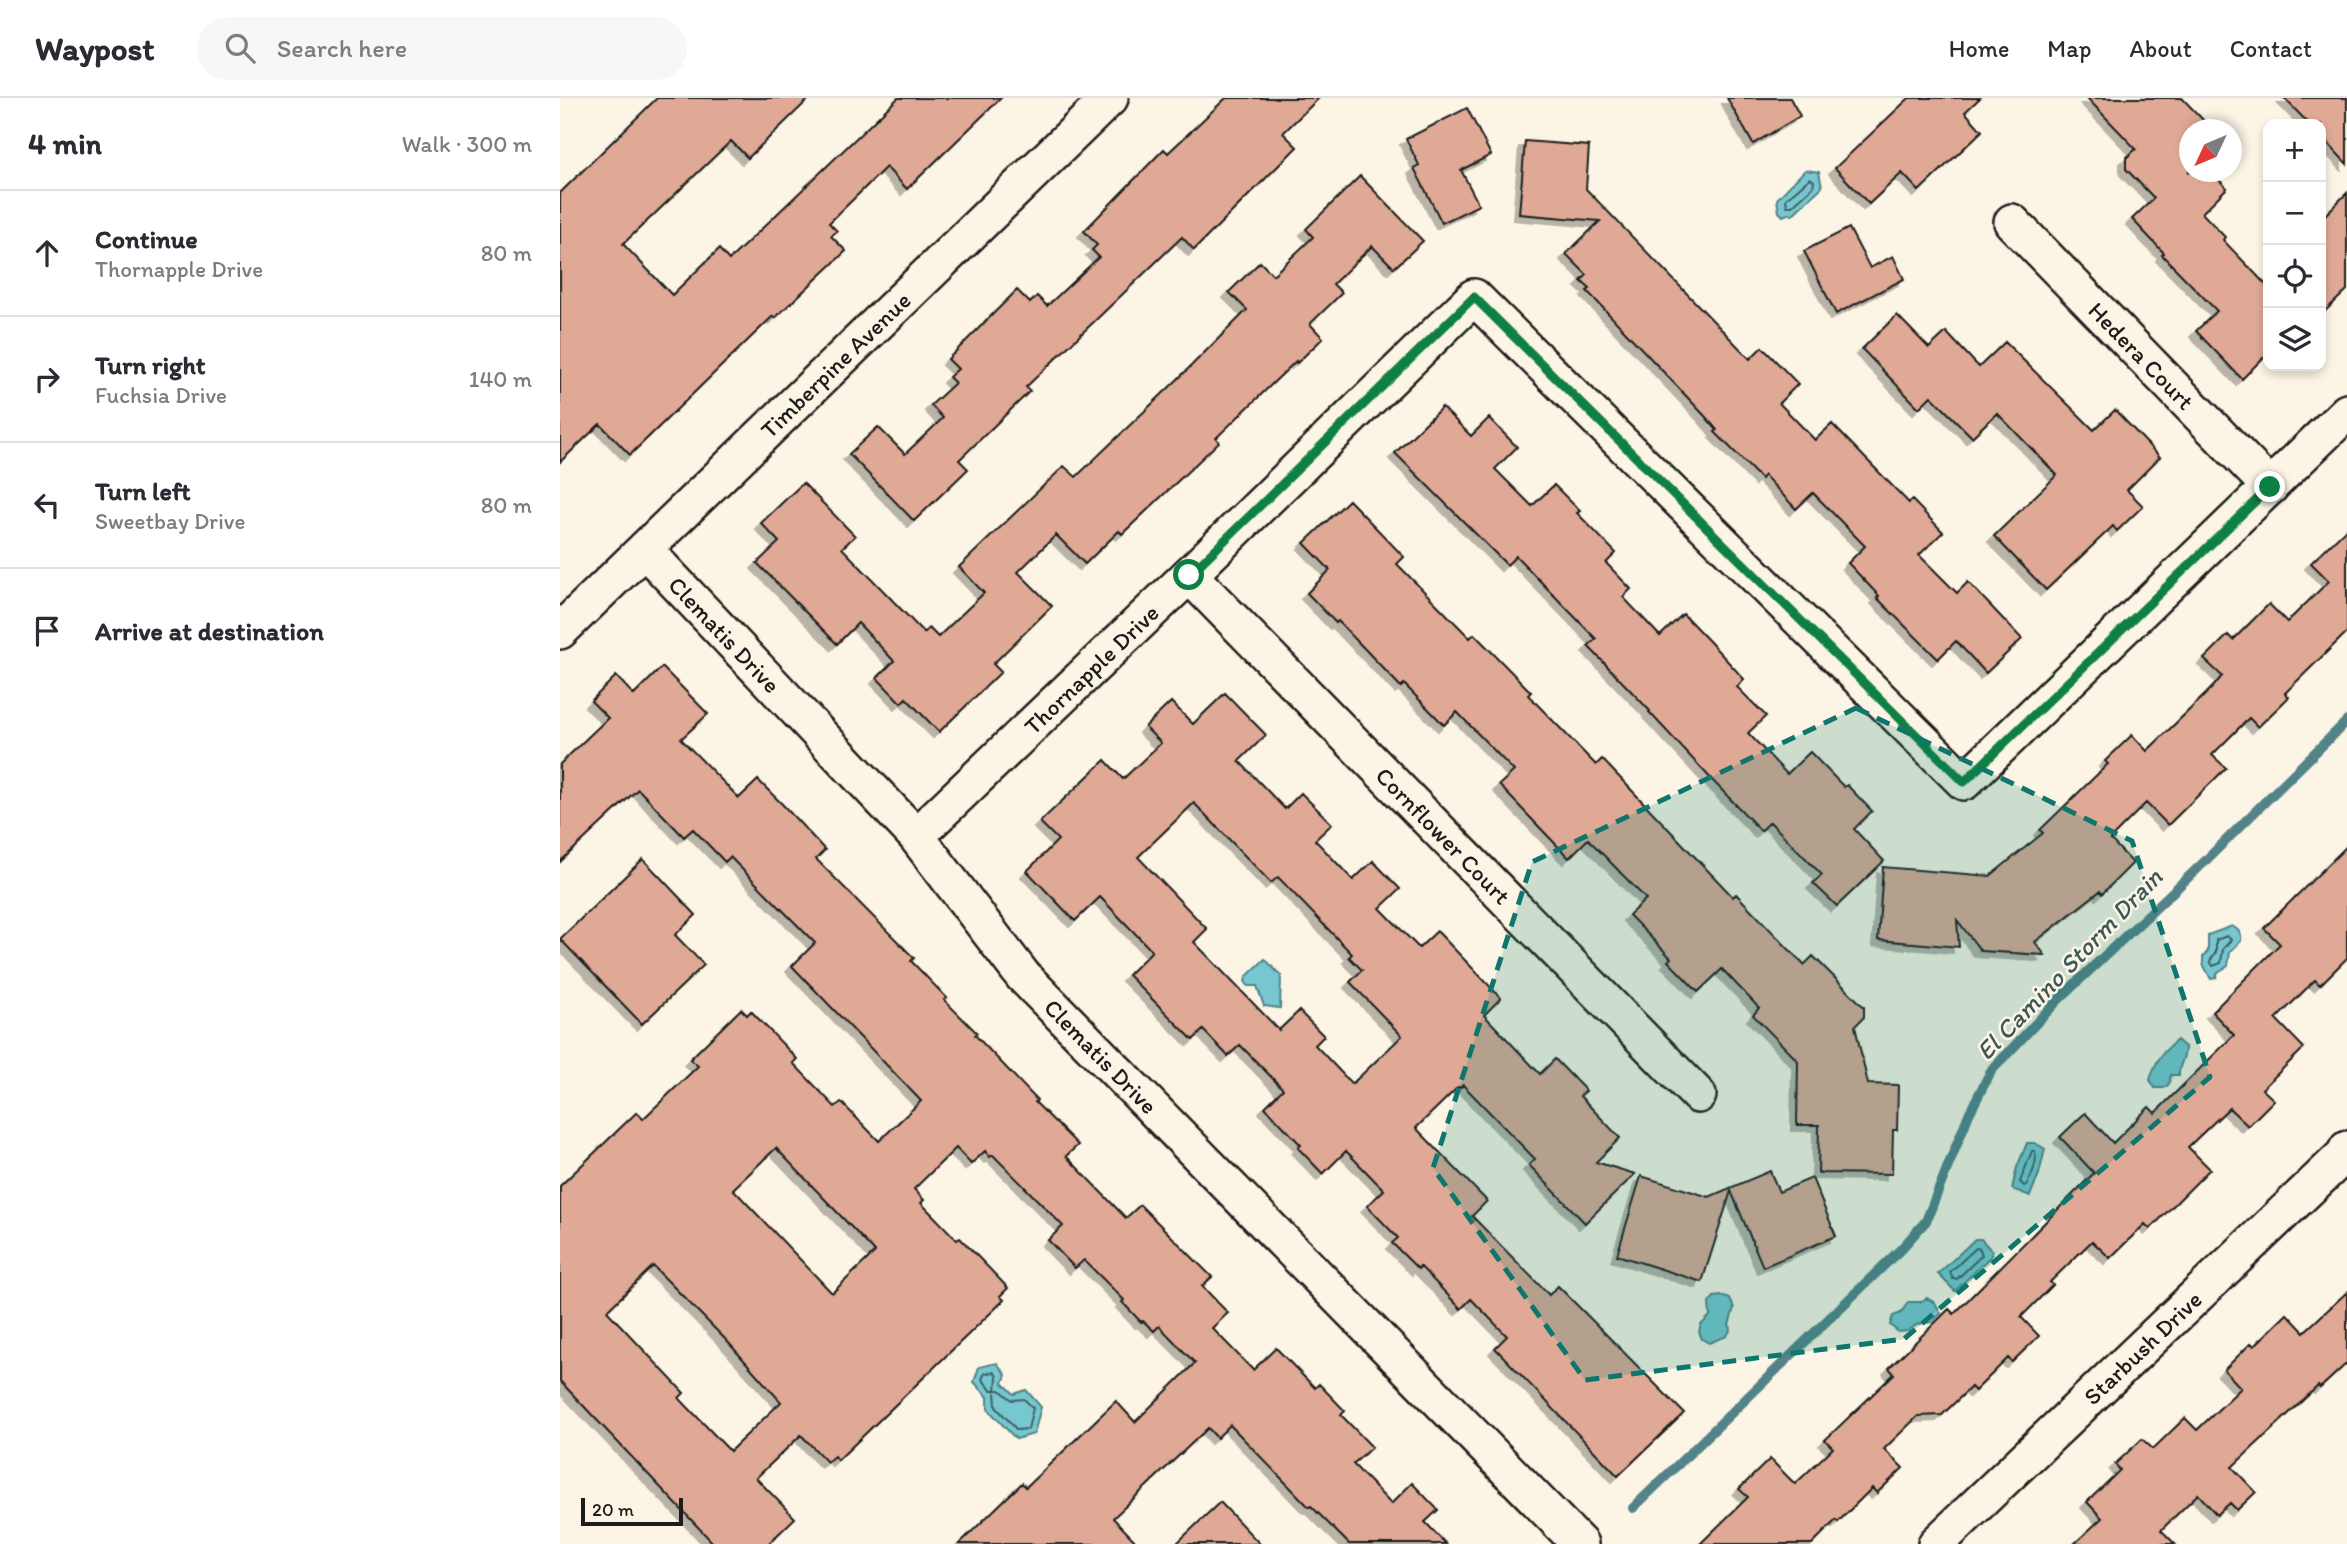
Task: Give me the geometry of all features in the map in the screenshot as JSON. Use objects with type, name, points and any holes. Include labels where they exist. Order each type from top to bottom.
[{"type":"street","name":"Timberpine Avenue","points":[[560,631],[1110,98]]},
{"type":"street","name":"Hedera Court","points":[[2011,222],[2270,487]]},
{"type":"street","name":"Thornapple Drive","points":[[916,836],[1474,297],[1964,782],[2270,487]]},
{"type":"street","points":[[2270,487],[2347,412]]},
{"type":"street","name":"Clematis Drive","points":[[645,550],[916,836],[1023,976],[1580,1544]]},
{"type":"street","name":"Cornflower Court","points":[[1189,575],[1699,1095]]},
{"type":"street","name":"Starbush Drive","points":[[1936,1544],[2344,1155],[2347,1149]]},
{"type":"highlighted area","points":[[1856,708],[2132,841],[2210,1077],[1904,1339],[1585,1380],[1433,1168],[1532,862]]},
{"type":"water","points":[[1805,170],[1819,172],[1822,187],[1792,215],[1790,213],[1783,216],[1779,212],[1777,199]]},
{"type":"water","points":[[2232,926],[2240,932],[2241,941],[2230,952],[2228,966],[2218,972],[2216,978],[2211,979],[2203,964],[2203,957],[2208,951],[2208,935]]},
{"type":"water","points":[[1265,959],[1281,976],[1280,1008],[1264,1006],[1257,986],[1248,986],[1245,981]]},
{"type":"water","points":[[2177,1040],[2185,1047],[2179,1075],[2171,1075],[2169,1084],[2164,1088],[2155,1088],[2150,1080],[2154,1068],[2163,1053]]},
{"type":"water","points":[[2027,1143],[2035,1143],[2045,1149],[2030,1196],[2012,1189]]},
{"type":"water","points":[[1975,1239],[1981,1239],[1992,1251],[1991,1256],[1955,1291],[1938,1274]]},
{"type":"water","points":[[1714,1297],[1730,1299],[1734,1308],[1729,1325],[1731,1328],[1727,1336],[1709,1343],[1702,1339],[1699,1332],[1701,1325],[1710,1316],[1709,1303]]},
{"type":"water","points":[[1927,1298],[1935,1303],[1941,1313],[1932,1322],[1898,1332],[1890,1325],[1893,1316],[1901,1313],[1908,1302],[1920,1302]]},
{"type":"water","points":[[997,1363],[1006,1375],[1003,1383],[1014,1394],[1026,1390],[1041,1407],[1034,1434],[1016,1439],[988,1409],[988,1397],[974,1382],[979,1367]]},
{"type":"building","points":[[657,98],[810,98],[748,158],[731,141],[623,244],[672,295],[719,249],[729,260],[898,98],[1001,98],[907,189],[886,167],[829,223],[837,231],[831,236],[846,251],[775,318],[773,316],[630,455],[600,424],[560,462],[560,193]]},
{"type":"building","points":[[1226,98],[1319,98],[1283,133],[1297,147],[1194,250],[1182,237],[1026,387],[1030,391],[959,460],[968,469],[914,521],[849,454],[878,427],[905,454],[943,418],[931,405],[955,383],[949,377],[958,369],[948,359],[1017,290],[1030,303],[1037,296],[1047,306],[1099,257],[1092,250],[1097,245],[1084,231],[1164,149],[1168,153]]},
{"type":"building","points":[[1727,98],[1790,98],[1800,116],[1753,144]]},
{"type":"building","points":[[1909,98],[1980,98],[1965,112],[1982,131],[1919,191],[1902,173],[1869,204],[1835,168]]},
{"type":"building","points":[[2087,98],[2182,98],[2202,119],[2179,119],[2179,182],[2221,182],[2227,188],[2202,213],[2225,237],[2223,240],[2263,282],[2263,358],[2242,379],[2196,331],[2217,311],[2162,255],[2164,253],[2132,219],[2154,198],[2126,169],[2126,158],[2136,149]]},
{"type":"building","points":[[2284,98],[2347,98],[2347,164],[2326,141],[2326,119],[2304,119]]},
{"type":"building","points":[[1467,108],[1491,155],[1461,170],[1479,205],[1442,223],[1414,168],[1419,165],[1406,139]]},
{"type":"building","points":[[1525,141],[1589,146],[1586,189],[1750,359],[1762,347],[1798,384],[1779,403],[1815,440],[1832,424],[1909,503],[1912,500],[1943,532],[1919,555],[1957,593],[1968,582],[2022,639],[1986,673],[1956,641],[1938,659],[1877,598],[1879,596],[1848,563],[1865,546],[1813,493],[1796,509],[1764,475],[1761,479],[1587,291],[1590,289],[1581,281],[1587,275],[1566,254],[1600,221],[1519,214]]},
{"type":"building","points":[[1360,176],[1423,241],[1394,268],[1372,246],[1333,284],[1342,293],[1310,324],[1323,338],[1216,438],[1219,442],[1122,534],[1119,531],[1085,564],[1056,535],[1018,572],[1052,606],[993,664],[1001,672],[939,732],[906,698],[901,703],[877,678],[894,661],[858,623],[837,644],[757,563],[779,542],[761,523],[803,483],[855,536],[842,548],[924,633],[929,628],[938,637],[984,593],[959,567],[1064,466],[1076,477],[1178,379],[1247,310],[1229,292],[1260,262],[1273,275],[1313,237],[1306,229]]},
{"type":"building","points":[[2347,193],[2347,290],[2326,310],[2326,245],[2326,214]]},
{"type":"building","points":[[1849,228],[1870,268],[1893,256],[1904,279],[1836,314],[1804,251]]},
{"type":"building","points":[[1897,315],[1929,348],[1946,332],[1979,367],[2005,342],[2094,430],[2115,410],[2160,457],[2127,490],[2143,506],[2117,531],[2113,526],[2046,590],[1994,536],[2057,475],[1997,413],[1972,437],[1931,396],[1919,408],[1862,349]]},
{"type":"building","points":[[1442,407],[1471,436],[1489,418],[1517,447],[1495,469],[1532,506],[1554,485],[1580,511],[1577,513],[1616,553],[1606,563],[1631,589],[1623,597],[1660,636],[1683,614],[1709,641],[1744,679],[1737,687],[1766,716],[1748,733],[1787,774],[1810,752],[1872,811],[1854,829],[1884,861],[1837,906],[1813,883],[1822,875],[1770,822],[1761,831],[1588,646],[1596,639],[1516,556],[1507,565],[1395,453]]},
{"type":"building","points":[[1349,500],[1404,557],[1397,564],[1470,638],[1474,634],[1531,692],[1528,695],[1596,765],[1602,759],[1733,897],[1736,894],[1804,965],[1813,956],[1864,1007],[1864,1017],[1855,1026],[1868,1084],[1898,1085],[1892,1174],[1818,1173],[1819,1125],[1797,1125],[1798,1061],[1753,1015],[1759,1008],[1722,969],[1698,992],[1668,961],[1671,958],[1629,915],[1646,899],[1588,839],[1569,858],[1499,785],[1514,771],[1457,712],[1444,725],[1404,684],[1401,687],[1338,621],[1336,623],[1307,593],[1330,570],[1304,543]]},
{"type":"building","points":[[2347,528],[2347,632],[2285,693],[2289,697],[2258,727],[2249,718],[2212,755],[2226,768],[2168,825],[2146,803],[2110,839],[2133,863],[2102,894],[2100,891],[2035,942],[2045,955],[1981,951],[1957,920],[1959,947],[1878,940],[1883,867],[1990,876],[2043,833],[2040,830],[2108,764],[2105,761],[2132,735],[2147,751],[2213,687],[2222,676],[2204,659],[2228,635],[2233,640],[2269,604],[2287,622],[2329,581],[2311,563]]},
{"type":"building","points":[[662,667],[708,714],[681,739],[739,798],[758,780],[783,805],[825,850],[816,859],[914,958],[911,961],[947,998],[944,1000],[1037,1100],[1035,1102],[1078,1145],[1066,1156],[1126,1218],[1140,1205],[1212,1277],[1202,1286],[1228,1313],[1212,1328],[1253,1370],[1276,1348],[1315,1388],[1319,1384],[1345,1411],[1341,1415],[1372,1447],[1353,1464],[1391,1504],[1412,1483],[1438,1510],[1425,1522],[1446,1544],[1349,1544],[1309,1507],[1230,1425],[1217,1438],[1208,1428],[1113,1518],[1138,1544],[959,1544],[1022,1483],[1026,1487],[1116,1401],[1135,1422],[1195,1363],[1159,1326],[1154,1331],[1141,1322],[1122,1302],[1124,1300],[1084,1260],[1075,1268],[1048,1240],[1063,1226],[993,1155],[990,1157],[985,1151],[971,1164],[956,1148],[914,1189],[924,1200],[921,1203],[957,1240],[960,1238],[1008,1288],[1000,1296],[1004,1300],[838,1460],[834,1456],[827,1462],[801,1435],[756,1478],[795,1518],[768,1544],[714,1544],[560,1381],[560,1186],[637,1112],[643,1119],[698,1066],[690,1059],[741,1009],[747,1015],[751,1011],[797,1059],[793,1063],[835,1107],[841,1102],[879,1141],[921,1101],[792,966],[815,943],[730,857],[725,862],[693,829],[684,837],[638,789],[560,862],[560,764],[608,718],[591,701],[616,676],[634,695]],"holes":[[[776,1148],[875,1252],[832,1293],[733,1189]],[[653,1266],[727,1341],[781,1402],[730,1451],[679,1398],[684,1393],[607,1311]]]},
{"type":"building","points":[[1225,693],[1266,735],[1239,761],[1285,809],[1301,793],[1332,824],[1315,840],[1353,880],[1373,861],[1400,889],[1380,908],[1419,948],[1437,931],[1501,998],[1484,1015],[1540,1074],[1555,1059],[1586,1091],[1580,1096],[1620,1138],[1596,1162],[1635,1174],[1585,1223],[1529,1165],[1535,1159],[1463,1085],[1416,1128],[1487,1201],[1472,1216],[1549,1295],[1558,1286],[1684,1413],[1618,1476],[1495,1348],[1507,1336],[1471,1299],[1461,1309],[1420,1266],[1418,1269],[1392,1243],[1398,1238],[1367,1206],[1384,1190],[1346,1151],[1323,1174],[1298,1148],[1301,1145],[1265,1107],[1283,1089],[1240,1045],[1228,1056],[1203,1030],[1193,1040],[1128,975],[1152,951],[1100,897],[1075,921],[1027,871],[1058,840],[1040,822],[1105,760],[1123,779],[1161,743],[1145,727],[1171,702],[1193,724]],"holes":[[[1194,803],[1271,883],[1278,877],[1352,954],[1349,957],[1362,970],[1350,982],[1402,1036],[1352,1084],[1315,1045],[1324,1036],[1299,1011],[1279,1030],[1194,942],[1207,929],[1138,857]]]},
{"type":"building","points":[[2347,846],[2347,958],[2320,985],[2315,980],[2276,1019],[2304,1048],[2262,1089],[2274,1100],[2248,1126],[2229,1108],[2188,1147],[2210,1169],[2150,1229],[2145,1224],[2110,1258],[2092,1241],[2050,1282],[2053,1285],[2021,1317],[2039,1336],[2012,1362],[2008,1358],[1975,1391],[1971,1387],[1942,1415],[1918,1416],[1884,1449],[1903,1468],[1877,1493],[1872,1488],[1812,1544],[1700,1544],[1748,1497],[1739,1489],[1770,1459],[1795,1484],[1833,1448],[1825,1440],[1894,1374],[1889,1368],[1949,1309],[1954,1314],[2094,1173],[2060,1137],[2085,1113],[2113,1143],[2149,1107],[2155,1113],[2234,1035],[2212,1012],[2280,944],[2264,928]]},
{"type":"building","points":[[643,859],[696,915],[675,935],[704,965],[642,1024],[560,939]]},
{"type":"building","points":[[1770,1171],[1779,1192],[1812,1178],[1836,1236],[1763,1267],[1731,1191],[1702,1282],[1617,1255],[1641,1176],[1709,1197]]},
{"type":"building","points":[[2347,1292],[2347,1363],[2320,1388],[2318,1386],[2232,1467],[2256,1492],[2237,1510],[2230,1503],[2217,1515],[2198,1494],[2161,1530],[2175,1544],[2074,1544],[2102,1518],[2087,1502],[2120,1470],[2115,1464],[2142,1439],[2153,1449],[2185,1418],[2197,1430],[2241,1388],[2224,1370],[2251,1343],[2254,1346],[2287,1314],[2304,1332]]},
{"type":"building","points":[[1220,1502],[1260,1544],[1176,1544]]},
{"type":"waterway","name":"El Camino Storm Drain","points":[[1633,1508],[1901,1249],[1926,1221],[1969,1114],[1991,1071],[2059,999],[2198,868],[2347,721]]},
{"type":"route","points":[[1189,575],[1474,297],[1964,782],[2270,487]]}]
